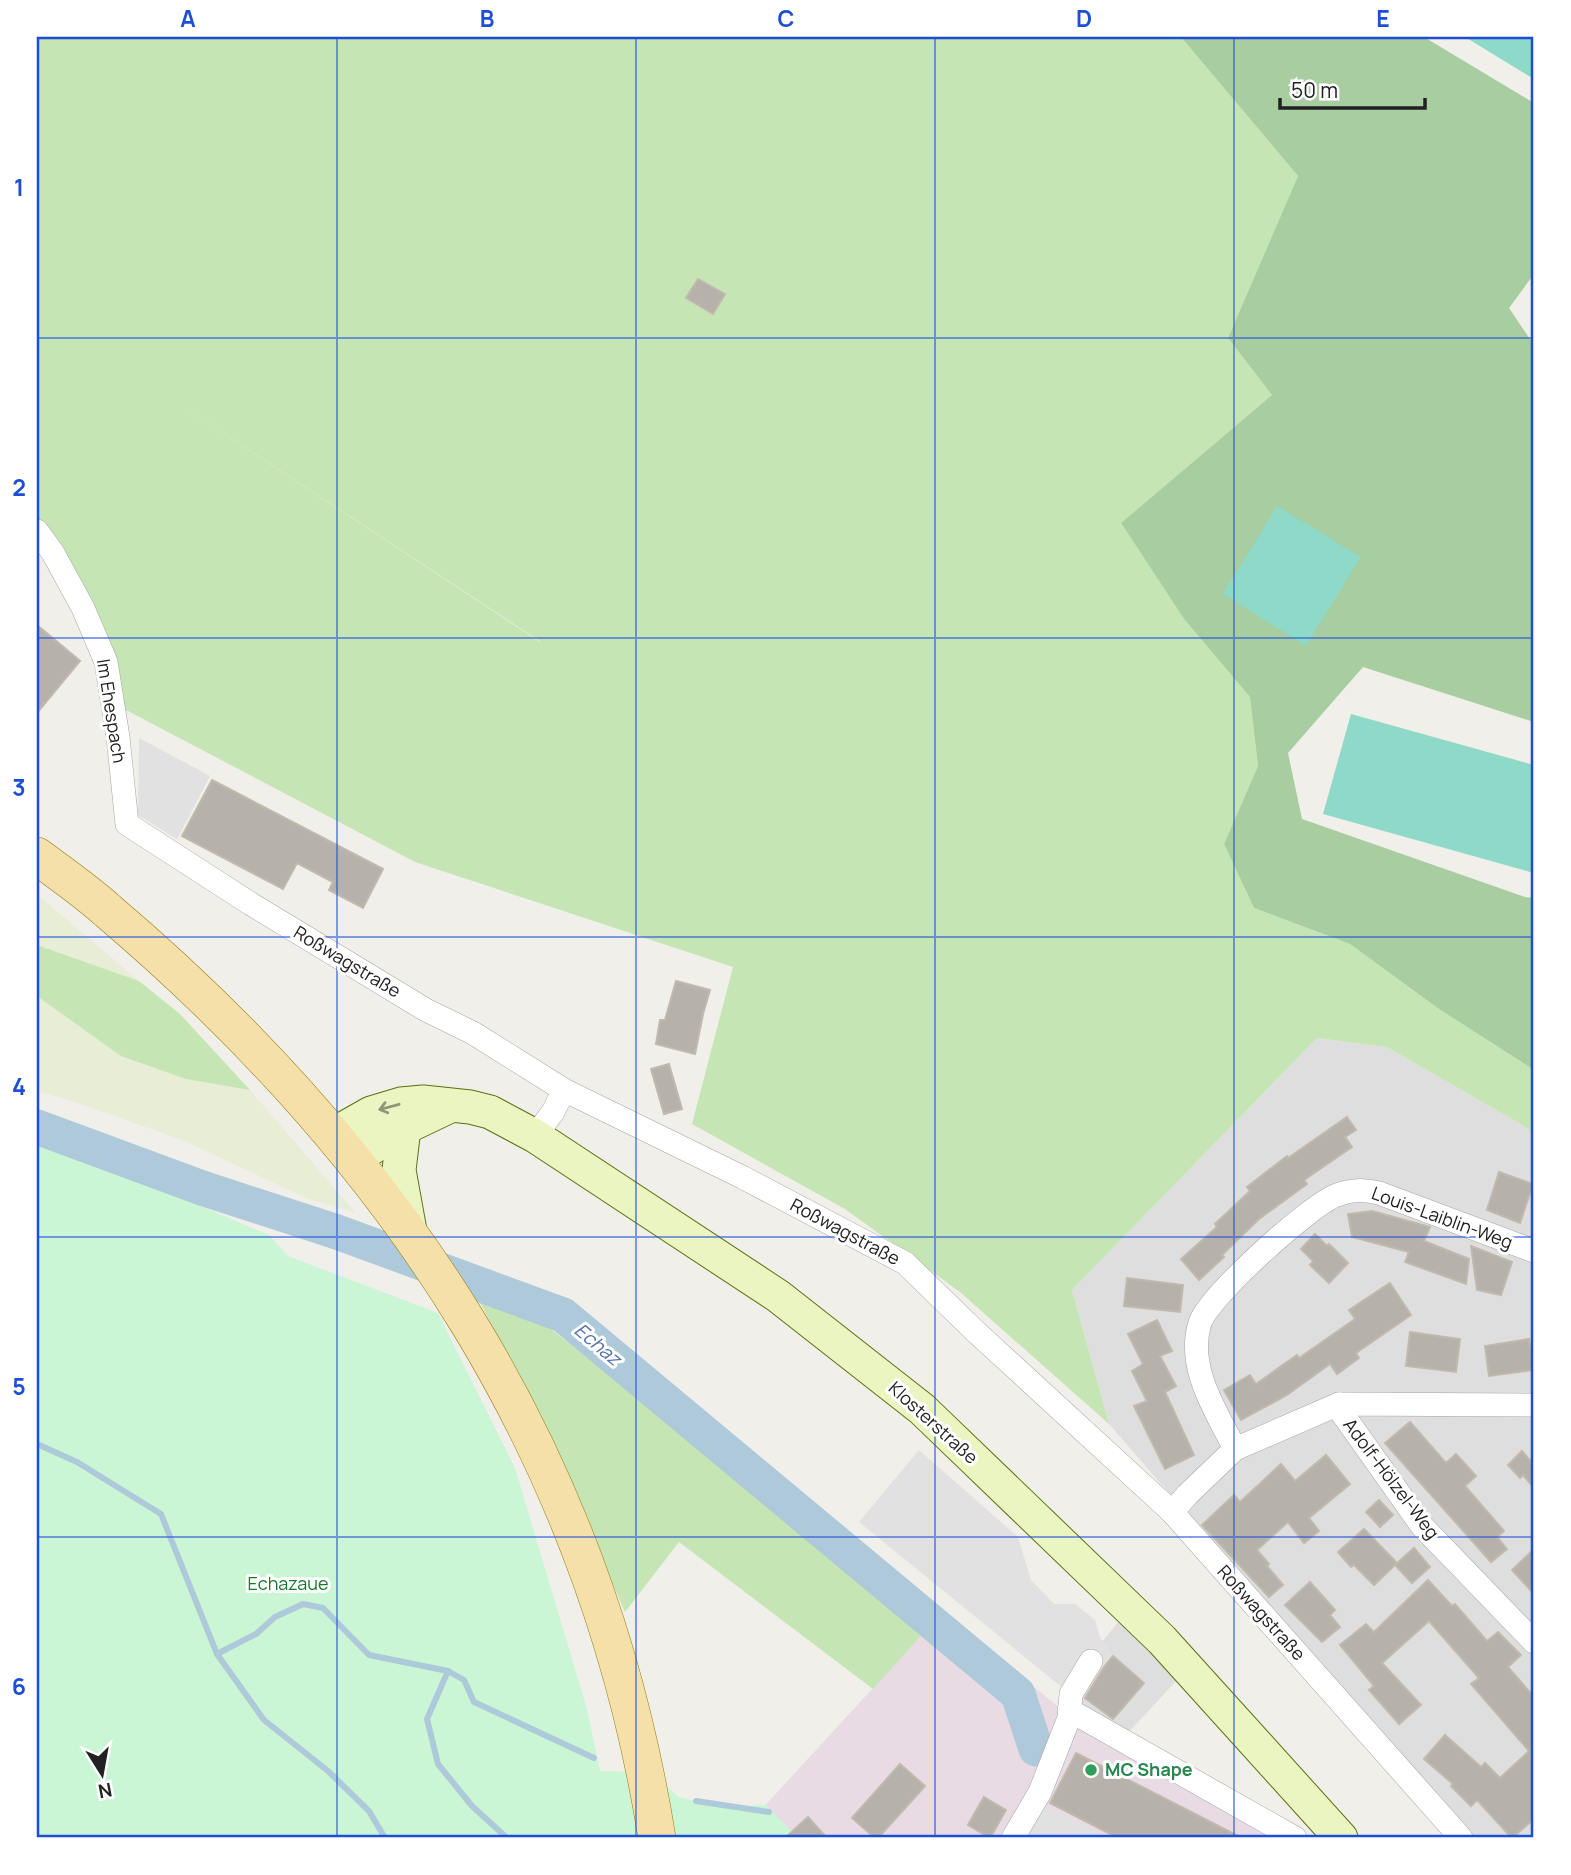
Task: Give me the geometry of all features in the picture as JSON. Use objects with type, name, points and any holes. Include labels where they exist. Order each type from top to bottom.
[{"type":"main road","points":[[37,856],[107,909],[247,1038],[344,1146],[416,1240],[498,1372],[553,1483],[582,1554],[609,1628],[633,1717],[657,1838]]},
{"type":"main road","name":"Klosterstraße","points":[[344,1146],[352,1122],[383,1108],[423,1102],[471,1107],[490,1112],[535,1136],[778,1296],[922,1409],[1162,1640],[1341,1838]]},
{"type":"main road","points":[[344,1146],[404,1128],[451,1106]]},
{"type":"main road","points":[[404,1128],[399,1170],[416,1240]]},
{"type":"street","name":"Im Ehespach","points":[[37,531],[53,552],[83,608],[106,662],[128,824]]},
{"type":"street","name":"Roßwagstraße","points":[[128,824],[251,904],[564,1090],[742,1177],[905,1263],[1172,1512],[1461,1838]]},
{"type":"street","points":[[535,1136],[553,1112],[564,1090]]},
{"type":"street","name":"Louis-Laiblin-Weg","points":[[1236,1449],[1201,1379],[1198,1352],[1200,1323],[1210,1307],[1242,1272],[1334,1195],[1363,1190],[1379,1193],[1534,1251]]},
{"type":"street","points":[[1172,1512],[1236,1449],[1339,1404],[1534,1405]]},
{"type":"street","name":"Adolf-Hölzel-Weg","points":[[1339,1404],[1342,1413],[1422,1526],[1534,1642]]},
{"type":"street","points":[[1013,1838],[1036,1799],[1069,1718],[1070,1694],[1091,1661]]},
{"type":"street","points":[[1069,1710],[1295,1838]]},
{"type":"shaded area","points":[[139,738],[210,776],[177,839],[138,815]]},
{"type":"shaded area","points":[[1317,1038],[1387,1047],[1534,1132],[1534,1838],[1469,1838],[1109,1424],[1072,1290]]},
{"type":"shaded area","points":[[919,1450],[1018,1537],[1031,1580],[1054,1604],[1075,1604],[1095,1620],[1100,1638],[1113,1656],[1080,1693],[1083,1712],[1070,1694],[859,1522]]},
{"type":"shaded area","points":[[942,1613],[1059,1707],[1293,1838],[735,1838]]},
{"type":"shaded area","points":[[1123,1616],[1177,1680],[1127,1734],[1069,1699],[1082,1667]]},
{"type":"shaded area","points":[[1039,1803],[1100,1834],[1098,1838],[1082,1838],[1065,1833],[1061,1838],[1018,1838]]},
{"type":"green space","points":[[37,37],[1181,37],[1298,176],[1228,338],[1272,395],[1121,523],[1184,619],[1250,697],[1258,766],[1224,844],[1254,908],[1350,944],[1439,1009],[1534,1070],[1534,1132],[1387,1047],[1317,1038],[1072,1290],[1109,1424],[960,1292],[845,1209],[692,1124],[733,967],[415,862],[128,711],[113,712],[106,662],[37,531]],"holes":[[[176,402],[541,642],[540,642]]]},
{"type":"green space","points":[[1181,37],[1424,37],[1534,103],[1534,274],[1509,308],[1534,345],[1534,722],[1363,667],[1288,753],[1302,819],[1534,898],[1534,1070],[1439,1009],[1350,944],[1254,908],[1224,844],[1258,766],[1250,697],[1184,619],[1121,523],[1272,395],[1228,338],[1298,176]]},
{"type":"green space","points":[[1465,37],[1534,37],[1534,79]]},
{"type":"green space","points":[[1277,506],[1361,557],[1306,646],[1223,594]]},
{"type":"green space","points":[[1351,714],[1534,765],[1534,873],[1323,814]]},
{"type":"green space","points":[[37,895],[53,908],[139,981],[37,945]]},
{"type":"green space","points":[[37,945],[139,981],[180,1014],[250,1090],[186,1079],[121,1056],[37,996]]},
{"type":"green space","points":[[37,996],[186,1079],[250,1090],[356,1213],[306,1198],[185,1141],[37,1091]]},
{"type":"green space","name":"Echazaue","points":[[37,1137],[269,1235],[288,1256],[438,1313],[515,1468],[587,1709],[600,1771],[650,1772],[679,1797],[718,1807],[766,1805],[798,1838],[37,1838]]},
{"type":"green space","points":[[477,1297],[531,1313],[928,1628],[873,1689],[679,1542],[625,1612],[531,1399]]},
{"type":"building","points":[[698,279],[725,294],[713,314],[686,298]]},
{"type":"building","points":[[37,625],[80,661],[37,713]]},
{"type":"building","points":[[212,780],[383,869],[363,908],[329,890],[333,882],[297,863],[283,889],[182,836]]},
{"type":"building","points":[[676,981],[710,990],[695,1054],[656,1044],[660,1020],[665,1020]]},
{"type":"building","points":[[669,1064],[682,1109],[664,1114],[651,1069]]},
{"type":"building","points":[[1347,1117],[1356,1130],[1345,1137],[1352,1147],[1304,1180],[1307,1184],[1259,1219],[1199,1280],[1181,1259],[1217,1227],[1215,1224],[1250,1191],[1247,1187],[1287,1156],[1288,1158]]},
{"type":"building","points":[[1499,1172],[1533,1184],[1520,1223],[1487,1210]]},
{"type":"building","points":[[1372,1211],[1430,1227],[1424,1241],[1469,1259],[1466,1284],[1405,1262],[1409,1252],[1352,1237],[1348,1214]]},
{"type":"building","points":[[1315,1234],[1348,1263],[1329,1283],[1310,1265],[1313,1261],[1301,1249]]},
{"type":"building","points":[[1471,1246],[1512,1262],[1501,1295],[1477,1290]]},
{"type":"building","points":[[1127,1278],[1183,1285],[1180,1312],[1124,1306]]},
{"type":"building","points":[[1390,1283],[1411,1315],[1356,1353],[1359,1358],[1337,1374],[1330,1364],[1287,1395],[1241,1420],[1224,1390],[1250,1375],[1256,1384],[1297,1355],[1299,1358],[1355,1319],[1349,1310]]},
{"type":"building","points":[[1157,1320],[1172,1351],[1160,1356],[1176,1386],[1165,1392],[1194,1455],[1165,1469],[1134,1406],[1147,1401],[1132,1371],[1143,1364],[1128,1334]]},
{"type":"building","points":[[1410,1332],[1460,1339],[1456,1372],[1406,1366]]},
{"type":"building","points":[[1529,1339],[1534,1370],[1489,1376],[1485,1346]]},
{"type":"building","points":[[1410,1422],[1446,1463],[1456,1454],[1476,1476],[1465,1486],[1504,1531],[1497,1537],[1507,1549],[1491,1562],[1385,1443]]},
{"type":"building","points":[[1522,1451],[1534,1465],[1534,1488],[1523,1475],[1520,1478],[1508,1465]]},
{"type":"building","points":[[1326,1455],[1350,1484],[1309,1518],[1319,1531],[1304,1543],[1288,1522],[1257,1550],[1283,1585],[1269,1597],[1202,1525],[1234,1495],[1240,1502],[1281,1464],[1295,1481]]},
{"type":"building","points":[[1379,1500],[1393,1515],[1380,1527],[1366,1512]]},
{"type":"building","points":[[1364,1529],[1397,1563],[1374,1585],[1354,1565],[1351,1567],[1338,1552]]},
{"type":"building","points":[[1414,1548],[1430,1567],[1412,1583],[1395,1565]]},
{"type":"building","points":[[1534,1549],[1534,1594],[1512,1570]]},
{"type":"building","points":[[1428,1580],[1452,1606],[1455,1604],[1487,1641],[1498,1632],[1521,1655],[1508,1667],[1534,1697],[1534,1819],[1512,1838],[1477,1800],[1471,1806],[1451,1786],[1453,1784],[1424,1759],[1445,1735],[1481,1767],[1485,1763],[1500,1778],[1529,1751],[1471,1684],[1479,1678],[1429,1621],[1382,1663],[1421,1705],[1399,1724],[1369,1690],[1374,1686],[1340,1645],[1366,1624],[1374,1632]]},
{"type":"building","points":[[1310,1582],[1335,1610],[1330,1615],[1340,1627],[1322,1642],[1285,1605]]},
{"type":"building","points":[[1113,1656],[1144,1683],[1113,1719],[1085,1698]]},
{"type":"building","points":[[1076,1753],[1242,1838],[1118,1838],[1050,1803]]},
{"type":"building","points":[[900,1764],[925,1786],[878,1838],[875,1838],[852,1818]]},
{"type":"building","points":[[984,1797],[1006,1810],[990,1838],[968,1825]]},
{"type":"building","points":[[808,1817],[827,1838],[785,1838]]},
{"type":"waterway","name":"Echaz","points":[[37,1127],[563,1315],[1018,1694],[1036,1749]]},
{"type":"waterway","points":[[37,1444],[77,1462],[161,1514],[217,1654],[264,1720],[328,1771],[369,1811],[385,1838]]},
{"type":"waterway","points":[[217,1654],[256,1634],[275,1617],[303,1604],[323,1608],[369,1655],[448,1671],[464,1680],[474,1702],[594,1758]]},
{"type":"waterway","points":[[448,1671],[427,1719],[438,1764],[472,1806],[507,1838]]},
{"type":"waterway","points":[[696,1801],[769,1812]]},
{"type":"place","name":"MC Shape","points":[[1091,1770]]}]
